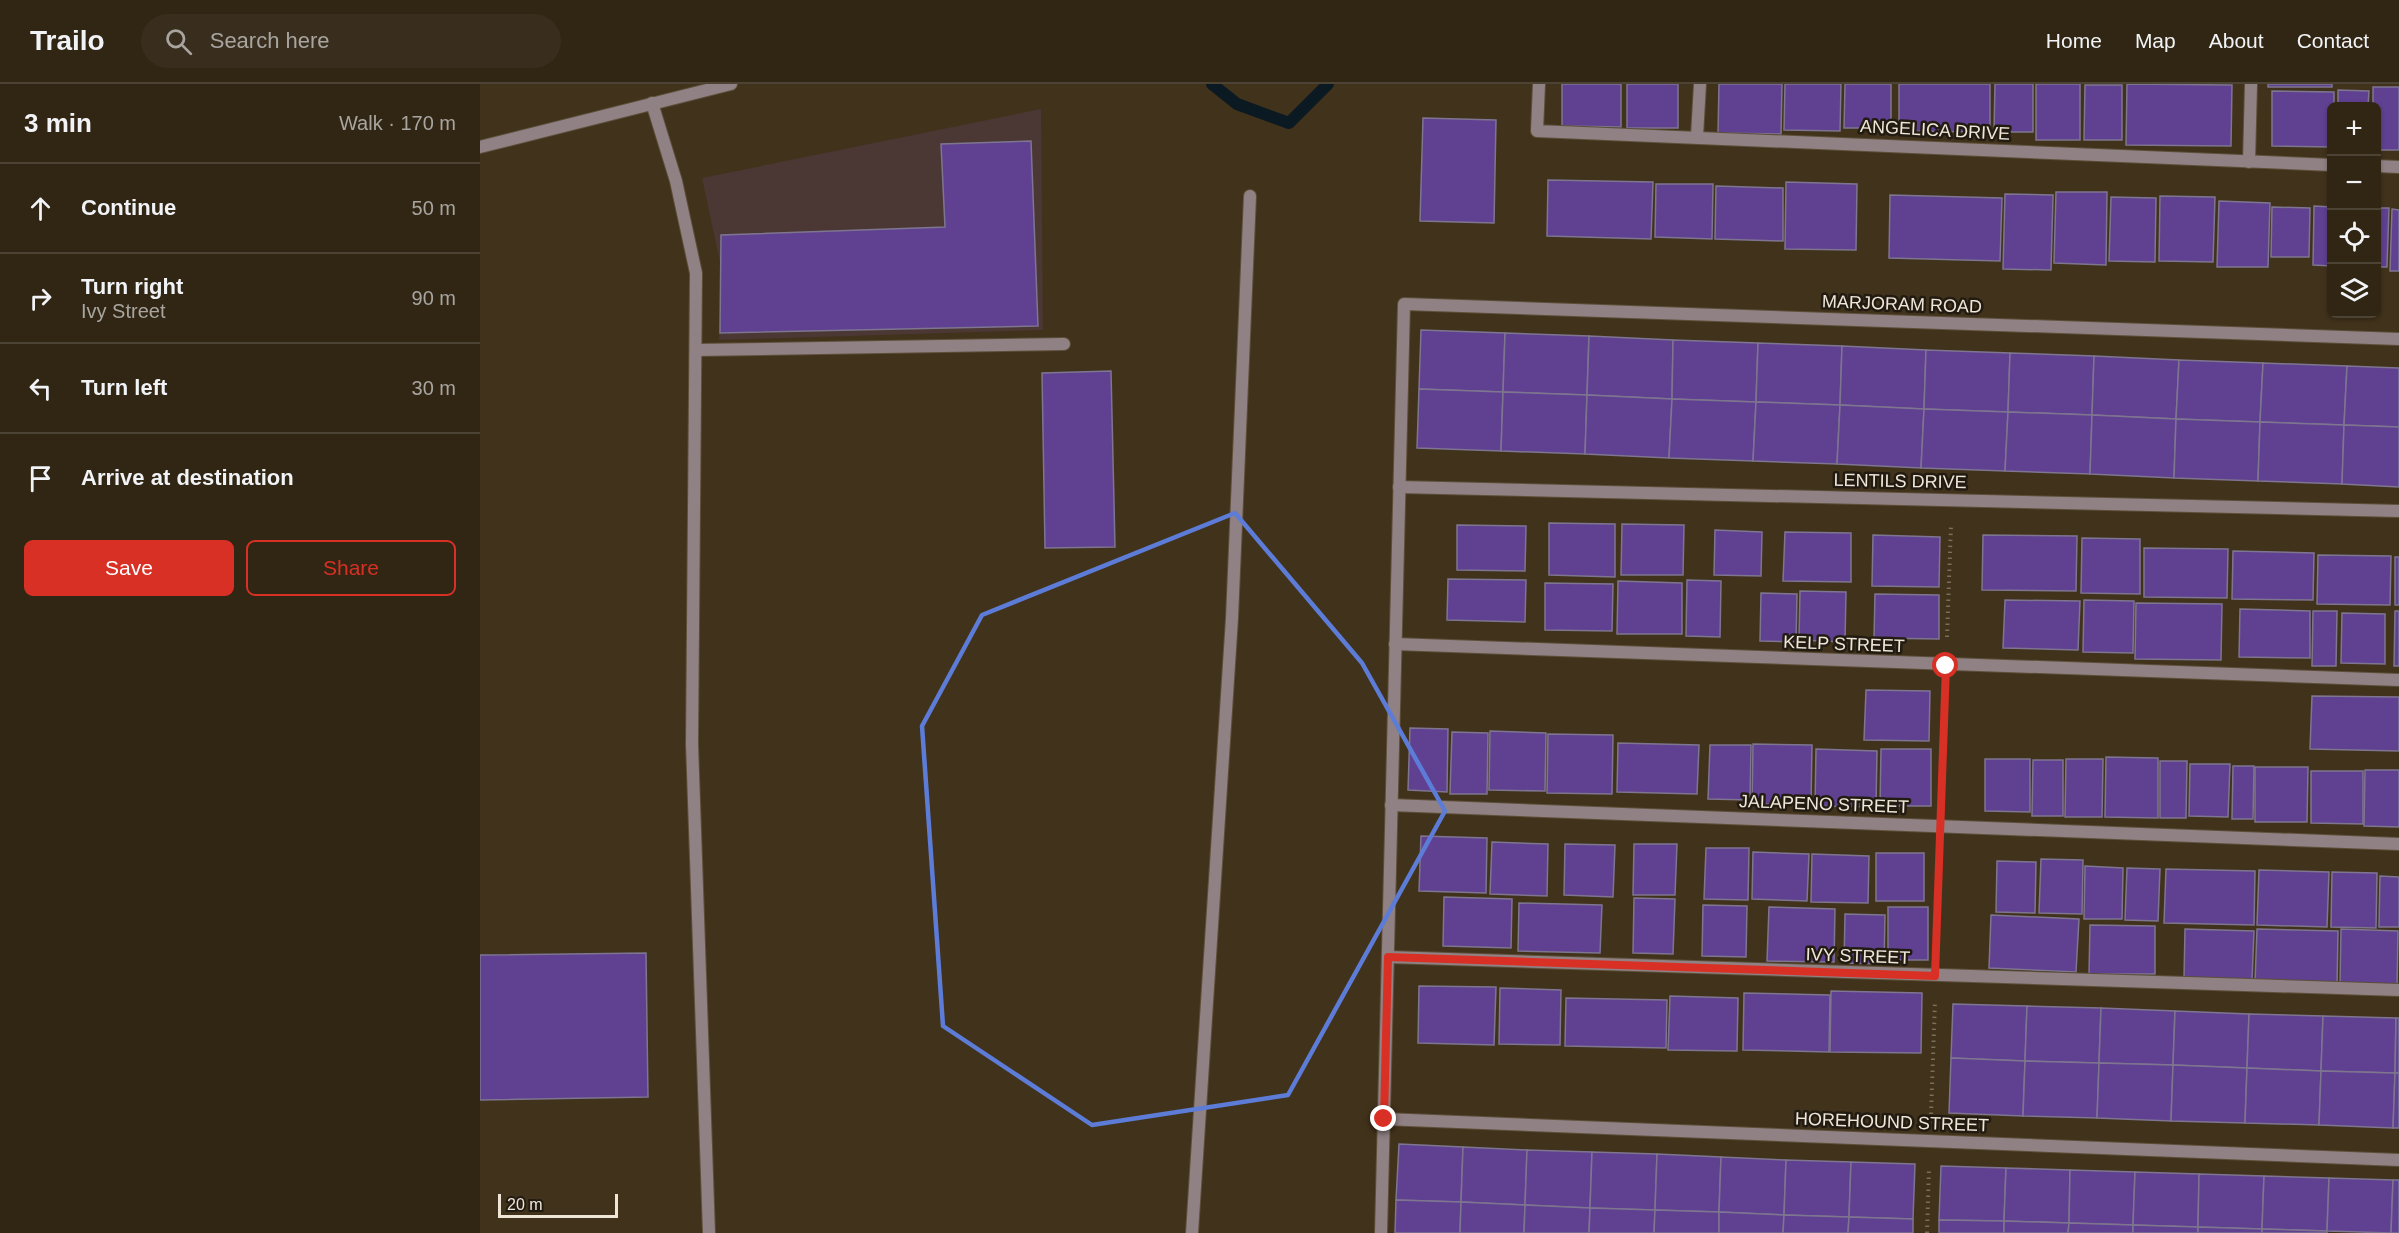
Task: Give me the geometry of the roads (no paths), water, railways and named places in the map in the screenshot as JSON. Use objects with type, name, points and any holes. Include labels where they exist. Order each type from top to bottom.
[{"type":"street","points":[[480,147],[731,84]]},
{"type":"street","name":"ANGELICA DRIVE","points":[[1539,84],[1537,131],[1697,136],[2327,165]]},
{"type":"street","points":[[1697,136],[1700,84]]},
{"type":"street","points":[[2249,162],[2251,84]]},
{"type":"street","points":[[652,103],[676,181],[696,273],[692,744],[709,1233]]},
{"type":"street","points":[[2381,166],[2399,167]]},
{"type":"street","points":[[1192,1233],[1232,618],[1250,196]]},
{"type":"street","name":"MARJORAM ROAD","points":[[1399,487],[1404,304],[2399,339]]},
{"type":"street","points":[[696,350],[1064,344]]},
{"type":"street","points":[[1381,1233],[1399,487]]},
{"type":"street","name":"LENTILS DRIVE","points":[[1399,487],[2399,512]]},
{"type":"street","name":"KELP STREET","points":[[1395,644],[1946,666],[2399,680]]},
{"type":"street","name":"JALAPENO STREET","points":[[1391,805],[2399,844]]},
{"type":"street","name":"IVY STREET","points":[[1388,957],[2399,990]]},
{"type":"street","name":"HOREHOUND STREET","points":[[1384,1119],[2399,1160]]},
{"type":"waterway","points":[[1212,84],[1237,104],[1289,123],[1328,84]]}]
